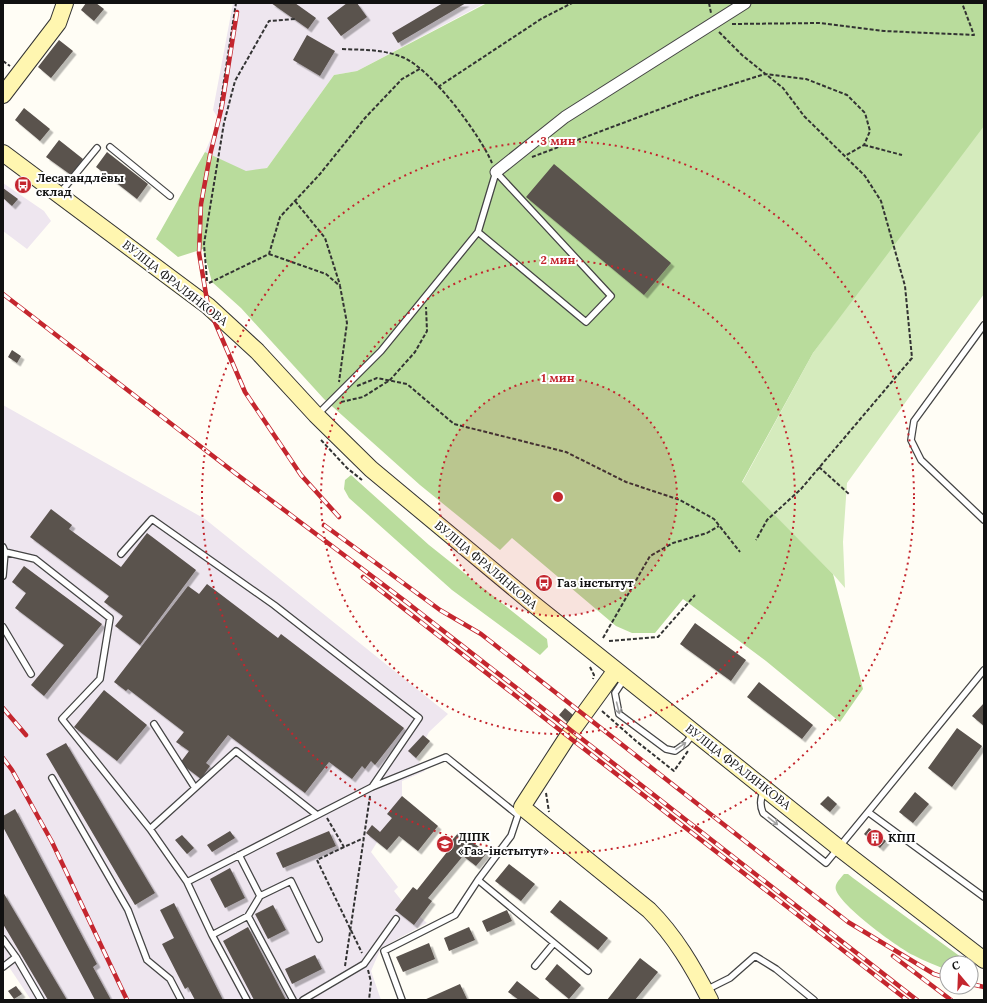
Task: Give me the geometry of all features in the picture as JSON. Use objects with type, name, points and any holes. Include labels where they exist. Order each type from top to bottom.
[{"type":"main road","points":[[3,95],[58,23],[65,3]]},
{"type":"main road","name":"ВУЛІЦА ФРАЛЯНКОВА","points":[[3,153],[208,306],[321,410],[371,469],[620,674],[839,848],[984,960]]},
{"type":"main road","points":[[620,674],[568,736],[520,811],[545,825],[649,910],[667,928],[687,958],[707,995]]},
{"type":"street","points":[[496,172],[565,117],[745,3]]},
{"type":"lane","points":[[110,147],[170,196]]},
{"type":"lane","points":[[59,195],[97,148]]},
{"type":"lane","points":[[478,232],[586,322],[610,296],[496,172]]},
{"type":"lane","points":[[321,410],[381,351],[478,232],[496,172]]},
{"type":"lane","points":[[984,325],[914,421],[911,440],[921,460],[984,520]]},
{"type":"lane","points":[[121,554],[152,519],[274,606],[419,718],[372,787]]},
{"type":"lane","points":[[3,576],[4,550],[35,559],[110,618],[100,679],[62,719],[150,829],[187,882],[212,935],[247,1000]]},
{"type":"lane","points":[[3,627],[31,674]]},
{"type":"lane","points":[[839,848],[984,670]]},
{"type":"lane","points":[[620,674],[615,693],[619,714],[641,732],[666,749],[675,751],[686,743],[694,732]]},
{"type":"lane","points":[[154,724],[195,788]]},
{"type":"lane","points":[[150,829],[236,751],[317,815]]},
{"type":"lane","points":[[187,882],[372,787],[446,757],[520,811],[511,836],[478,880],[455,915],[384,951],[402,1000]]},
{"type":"lane","points":[[52,778],[128,910],[147,960],[170,979],[181,1000]]},
{"type":"lane","points":[[868,812],[984,897]]},
{"type":"lane","points":[[239,855],[260,896]]},
{"type":"lane","points":[[478,880],[588,971]]},
{"type":"lane","points":[[212,935],[248,916],[260,896],[292,882],[320,939]]},
{"type":"lane","points":[[248,916],[293,1000]]},
{"type":"lane","points":[[303,1000],[366,961],[396,919]]},
{"type":"lane","points":[[3,939],[16,957],[41,1000]]},
{"type":"lane","points":[[535,966],[554,943]]},
{"type":"lane","points":[[707,995],[730,978],[755,956],[776,969],[814,1000]]},
{"type":"lane","points":[[3,967],[16,957]]},
{"type":"path","points":[[219,113],[236,3]]},
{"type":"path","points":[[438,87],[541,19],[572,3]]},
{"type":"path","points":[[710,24],[819,23],[884,31],[974,35],[962,3]]},
{"type":"path","points":[[207,281],[204,244],[224,123],[235,81],[269,21],[295,19]]},
{"type":"path","points":[[710,24],[765,74],[783,88],[804,116],[865,176],[881,201],[905,286],[912,358],[801,489],[767,520],[756,540]]},
{"type":"path","points":[[342,49],[381,50],[404,57],[421,68],[467,120],[488,152],[496,172]]},
{"type":"path","points":[[3,61],[11,67]]},
{"type":"path","points":[[269,254],[280,217],[320,174],[365,118],[402,79],[421,68]]},
{"type":"path","points":[[527,159],[695,96],[765,74],[806,79],[846,95],[865,113],[870,131],[864,145],[845,156]]},
{"type":"path","points":[[864,145],[902,155]]},
{"type":"path","points":[[295,201],[325,238],[340,286],[347,323],[338,394],[377,378],[407,384],[454,424],[566,452],[626,482],[680,500],[714,519],[740,552]]},
{"type":"path","points":[[209,283],[269,254],[326,274],[340,286]]},
{"type":"path","points":[[321,410],[363,397],[390,380],[415,352],[427,331],[426,296]]},
{"type":"path","points":[[819,467],[850,496]]},
{"type":"path","points":[[603,638],[650,556],[679,541],[707,533],[718,526]]},
{"type":"path","points":[[609,641],[658,637],[695,595]]},
{"type":"path","points":[[598,716],[604,706]]},
{"type":"path","points":[[343,976],[372,787]]},
{"type":"path","points":[[545,825],[550,818],[546,789]]},
{"type":"path","points":[[324,812],[344,847]]},
{"type":"path","points":[[364,838],[317,860],[366,961],[371,982],[369,1000]]},
{"type":"shaded area","points":[[233,3],[485,3],[357,71],[334,75],[267,168],[246,172],[205,152],[219,120],[213,110]]},
{"type":"shaded area","name":"Лесагандлёвы склад","points":[[3,183],[44,211],[51,221],[27,249],[3,231]]},
{"type":"shaded area","points":[[3,405],[205,519],[448,714],[429,732],[416,757],[425,771],[402,781],[402,796],[392,818],[371,852],[398,887],[394,891],[402,901],[427,923],[381,948],[371,971],[381,1000],[31,1000],[3,958]]},
{"type":"green space","points":[[487,3],[984,3],[984,126],[813,353],[742,482],[833,574],[863,689],[840,722],[766,661],[683,599],[655,633],[632,633],[616,626],[512,538],[500,550],[420,485],[324,399],[241,308],[212,282],[203,249],[178,257],[156,239],[205,152],[246,171],[267,168],[334,75],[357,71]]},
{"type":"green space","points":[[984,120],[984,294],[847,483],[843,542],[845,588],[833,574],[742,483],[813,353]]},
{"type":"green space","points":[[351,475],[429,545],[547,639],[548,647],[540,655],[452,590],[349,498],[344,489],[345,480]]},
{"type":"green space","points":[[844,874],[848,874],[958,955],[939,955],[939,967],[905,951],[870,926],[848,906],[836,890],[838,882]]},
{"type":"building","points":[[86,3],[96,3],[104,9],[94,21],[81,10]]},
{"type":"building","points":[[271,3],[295,3],[316,18],[308,29]]},
{"type":"building","points":[[347,3],[357,3],[367,17],[341,36],[327,18]]},
{"type":"building","points":[[443,3],[466,3],[398,43],[392,33]]},
{"type":"building","points":[[307,35],[335,51],[320,76],[293,60]]},
{"type":"building","points":[[59,40],[73,51],[51,78],[38,67]]},
{"type":"building","points":[[24,108],[50,129],[40,141],[15,120]]},
{"type":"building","points":[[59,140],[83,159],[71,175],[46,157]]},
{"type":"building","points":[[107,152],[148,184],[137,199],[96,167]]},
{"type":"building","points":[[554,164],[671,263],[644,295],[526,197]]},
{"type":"building","points":[[3,188],[18,199],[12,206],[3,198]]},
{"type":"building","points":[[12,350],[21,356],[17,363],[8,357]]},
{"type":"building","points":[[51,509],[72,525],[69,529],[121,567],[147,533],[196,570],[140,645],[115,626],[123,616],[104,602],[109,596],[30,537]]},
{"type":"building","points":[[24,566],[102,624],[44,696],[31,685],[64,645],[15,608],[26,593],[12,582]]},
{"type":"building","points":[[207,584],[278,638],[281,634],[404,728],[375,765],[371,761],[365,769],[362,766],[352,779],[329,762],[305,793],[228,735],[206,763],[210,766],[201,779],[180,763],[189,751],[176,742],[184,732],[128,689],[126,691],[114,682],[188,586],[199,594]]},
{"type":"building","points":[[695,623],[746,660],[731,681],[680,644]]},
{"type":"building","points":[[759,682],[813,725],[802,739],[747,697]]},
{"type":"building","points":[[104,690],[147,725],[117,761],[74,727]]},
{"type":"building","points":[[984,703],[984,726],[972,716]]},
{"type":"building","points":[[565,708],[573,715],[567,722],[559,715]]},
{"type":"building","points":[[957,728],[982,746],[952,787],[928,768]]},
{"type":"building","points":[[423,735],[430,741],[416,758],[408,751]]},
{"type":"building","points":[[66,743],[155,893],[135,905],[46,754]]},
{"type":"building","points":[[915,792],[929,804],[913,823],[899,812]]},
{"type":"building","points":[[402,796],[438,826],[418,851],[399,836],[387,850],[366,833],[372,825],[380,832],[392,818],[387,814]]},
{"type":"building","points":[[828,796],[837,804],[830,812],[820,804]]},
{"type":"building","points":[[15,809],[97,964],[93,967],[111,1000],[95,1000],[3,827],[3,816]]},
{"type":"building","name":"КПП","points":[[869,828],[886,841],[880,848],[864,834]]},
{"type":"building","points":[[230,831],[235,838],[212,852],[207,845]]},
{"type":"building","points":[[329,831],[336,846],[283,868],[276,853]]},
{"type":"building","points":[[459,832],[487,853],[476,866],[463,856],[428,898],[432,901],[414,925],[395,910],[413,887],[417,890],[451,847],[448,845]]},
{"type":"building","points":[[182,835],[194,848],[187,854],[175,840]]},
{"type":"building","points":[[509,864],[535,884],[521,901],[495,881]]},
{"type":"building","points":[[230,868],[245,898],[225,908],[210,879]]},
{"type":"building","points":[[3,892],[67,1000],[48,1000],[3,924]]},
{"type":"building","points":[[560,900],[608,938],[598,950],[550,912]]},
{"type":"building","points":[[174,903],[223,1000],[195,1000],[188,987],[185,989],[162,944],[174,938],[160,910]]},
{"type":"building","points":[[273,905],[286,930],[268,939],[255,914]]},
{"type":"building","points":[[507,910],[512,921],[487,932],[482,921]]},
{"type":"building","points":[[248,927],[286,1000],[254,1000],[223,941]]},
{"type":"building","points":[[469,927],[475,940],[449,951],[444,938]]},
{"type":"building","points":[[429,943],[435,959],[403,972],[396,957]]},
{"type":"building","points":[[315,955],[322,969],[292,984],[285,969]]},
{"type":"building","points":[[640,958],[658,972],[635,1000],[607,1000]]},
{"type":"building","points":[[557,964],[581,985],[569,999],[545,979]]},
{"type":"building","points":[[517,981],[541,1000],[519,1000],[508,992]]},
{"type":"building","points":[[460,984],[467,999],[424,1000]]},
{"type":"building","points":[[16,986],[22,994],[14,999],[8,991]]},
{"type":"railway","points":[[237,12],[222,106],[210,155],[201,204],[199,253],[208,306],[245,392],[301,475],[339,517]]},
{"type":"railway","points":[[3,294],[235,473],[405,601],[917,1000]]},
{"type":"railway","points":[[324,525],[440,610],[481,634],[848,922],[934,974],[939,976]]},
{"type":"railway","points":[[363,577],[907,1000]]},
{"type":"railway","points":[[3,708],[26,735]]},
{"type":"railway","points":[[3,758],[12,770],[52,842],[127,1000]]},
{"type":"railway","points":[[893,956],[951,1000]]},
{"type":"railway","points":[[979,986],[984,987]]},
{"type":"place","name":"Лесагандлёвы склад","points":[[23,185]]},
{"type":"place","name":"Газ інстытут","points":[[544,583]]},
{"type":"place","name":"КПП","points":[[875,838]]},
{"type":"place","name":"ДІПК «Газ-інстытут»","points":[[445,844]]}]
